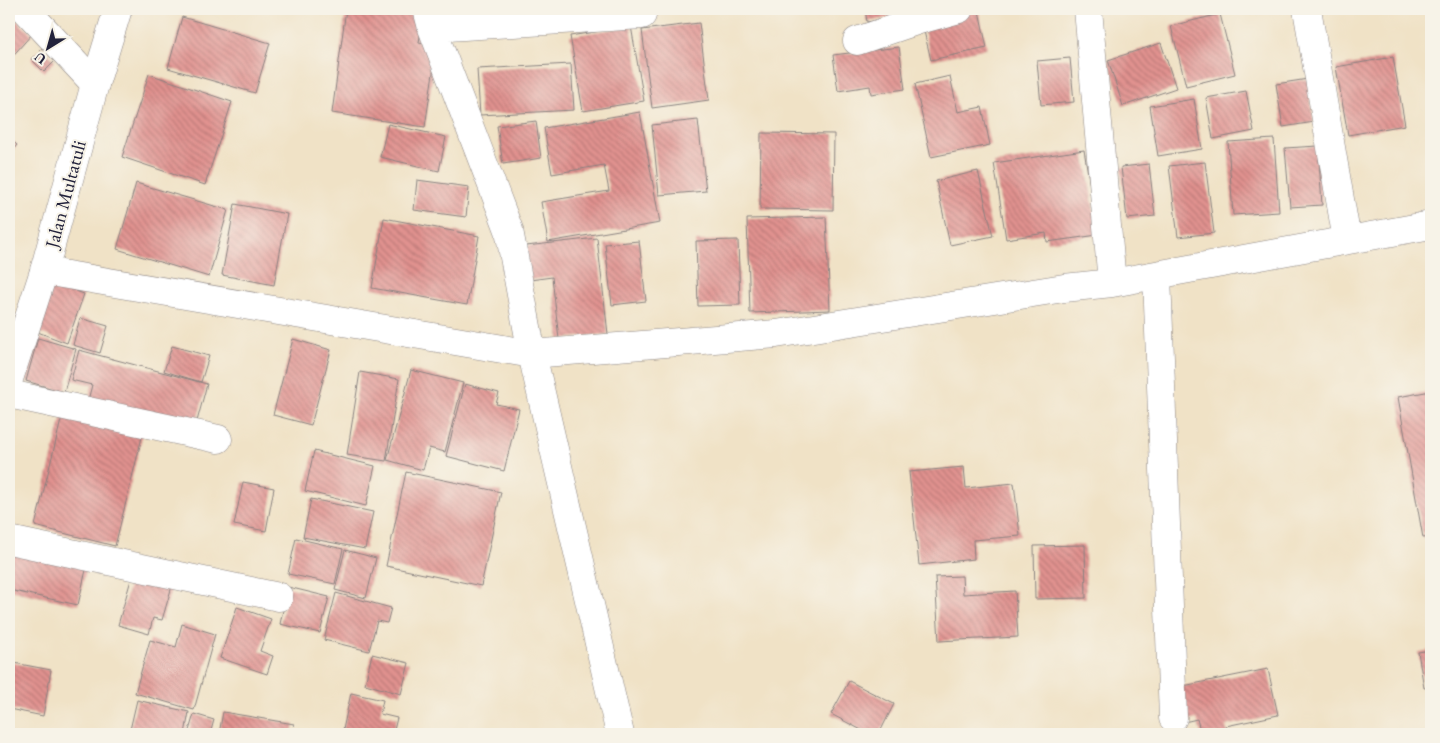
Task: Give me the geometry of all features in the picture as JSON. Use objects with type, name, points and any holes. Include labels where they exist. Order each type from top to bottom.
[{"type":"street","points":[[25,9],[95,84]]},
{"type":"street","name":"Jalan Multatuli","points":[[9,379],[14,345],[44,271],[95,84],[118,9]]},
{"type":"street","points":[[857,41],[959,9]]},
{"type":"street","points":[[1088,9],[1112,283]]},
{"type":"street","points":[[1307,9],[1347,240]]},
{"type":"street","points":[[620,734],[532,354],[509,230],[430,18],[642,15]]},
{"type":"street","points":[[44,271],[532,354],[776,334],[1064,288],[1112,283],[1431,225]]},
{"type":"street","points":[[1157,275],[1173,718]]},
{"type":"street","points":[[9,394],[218,439]]},
{"type":"street","points":[[9,540],[280,597]]},
{"type":"building","points":[[346,9],[394,9],[423,13],[419,43],[437,46],[425,127],[332,113]]},
{"type":"building","points":[[752,9],[769,9],[754,14]]},
{"type":"building","points":[[865,9],[908,9],[909,14],[867,22]]},
{"type":"building","points":[[979,11],[987,48],[931,60],[922,23]]},
{"type":"building","points":[[9,14],[32,34],[9,60]]},
{"type":"building","points":[[1220,14],[1235,74],[1186,86],[1171,26]]},
{"type":"building","points":[[182,17],[270,43],[255,93],[168,68]]},
{"type":"building","points":[[699,23],[709,100],[652,108],[642,30]]},
{"type":"building","points":[[631,26],[644,101],[583,111],[570,36]]},
{"type":"building","points":[[1161,43],[1176,88],[1123,106],[1108,60]]},
{"type":"building","points":[[899,47],[905,89],[871,94],[870,86],[838,91],[833,55]]},
{"type":"building","points":[[42,48],[55,61],[44,72],[31,59]]},
{"type":"building","points":[[1393,57],[1405,125],[1348,135],[1336,67]]},
{"type":"building","points":[[1070,58],[1074,102],[1041,105],[1037,61]]},
{"type":"building","points":[[571,64],[574,110],[480,115],[477,69]]},
{"type":"building","points":[[149,74],[232,102],[205,185],[122,157]]},
{"type":"building","points":[[950,76],[958,112],[982,107],[990,145],[931,157],[915,84]]},
{"type":"building","points":[[1308,79],[1314,122],[1283,127],[1276,84]]},
{"type":"building","points":[[1246,91],[1254,131],[1213,139],[1206,98]]},
{"type":"building","points":[[1194,99],[1202,149],[1158,156],[1150,106]]},
{"type":"building","points":[[640,112],[660,223],[548,242],[541,202],[609,191],[604,165],[552,174],[544,128]]},
{"type":"building","points":[[698,120],[706,191],[659,195],[652,125]]},
{"type":"building","points":[[536,121],[541,158],[503,164],[497,126]]},
{"type":"building","points":[[388,124],[446,137],[439,171],[380,157]]},
{"type":"building","points":[[761,133],[834,134],[833,210],[760,209]]},
{"type":"building","points":[[9,138],[17,145],[9,155]]},
{"type":"building","points":[[1274,139],[1279,212],[1233,215],[1228,142]]},
{"type":"building","points":[[1318,146],[1322,205],[1290,207],[1285,148]]},
{"type":"building","points":[[1084,150],[1098,235],[1047,242],[1046,233],[1006,239],[994,163]]},
{"type":"building","points":[[1205,162],[1214,233],[1178,237],[1169,166]]},
{"type":"building","points":[[1149,164],[1155,216],[1127,219],[1121,167]]},
{"type":"building","points":[[9,166],[15,172],[9,178]]},
{"type":"building","points":[[978,171],[993,236],[950,245],[936,181]]},
{"type":"building","points":[[417,180],[469,187],[466,217],[414,210]]},
{"type":"building","points":[[136,183],[228,210],[209,277],[117,249]]},
{"type":"building","points":[[235,204],[287,214],[274,285],[222,275]]},
{"type":"building","points":[[826,217],[830,310],[750,313],[747,219]]},
{"type":"building","points":[[384,218],[479,236],[467,305],[372,288]]},
{"type":"building","points":[[597,238],[608,334],[559,339],[552,277],[530,280],[526,246]]},
{"type":"building","points":[[738,240],[740,305],[698,306],[696,241]]},
{"type":"building","points":[[639,241],[646,301],[612,305],[605,244]]},
{"type":"building","points":[[52,282],[84,294],[67,343],[35,331]]},
{"type":"building","points":[[80,318],[108,326],[100,353],[73,345]]},
{"type":"building","points":[[38,338],[76,349],[64,392],[26,381]]},
{"type":"building","points":[[293,339],[331,350],[311,425],[273,415]]},
{"type":"building","points":[[172,346],[209,356],[201,382],[164,371]]},
{"type":"building","points":[[79,350],[207,384],[196,425],[87,404],[92,385],[71,380]]},
{"type":"building","points":[[411,370],[463,383],[445,452],[429,448],[423,470],[387,460]]},
{"type":"building","points":[[360,372],[399,379],[386,461],[347,455]]},
{"type":"building","points":[[465,384],[499,393],[496,404],[519,409],[504,471],[446,456]]},
{"type":"building","points":[[1431,391],[1431,537],[1423,538],[1398,397]]},
{"type":"building","points":[[64,408],[144,429],[115,546],[35,526]]},
{"type":"building","points":[[314,451],[375,466],[366,506],[305,491]]},
{"type":"building","points":[[964,467],[966,488],[1014,483],[1020,536],[973,540],[974,559],[919,565],[909,472]]},
{"type":"building","points":[[406,472],[501,492],[481,586],[386,566]]},
{"type":"building","points":[[243,482],[274,488],[266,531],[234,525]]},
{"type":"building","points":[[311,499],[373,512],[365,549],[303,537]]},
{"type":"building","points":[[296,538],[343,549],[335,584],[288,574]]},
{"type":"building","points":[[9,543],[88,561],[78,605],[9,590]]},
{"type":"building","points":[[1085,545],[1086,598],[1035,599],[1034,546]]},
{"type":"building","points":[[345,550],[376,558],[366,598],[335,590]]},
{"type":"building","points":[[134,569],[172,586],[162,620],[153,618],[149,634],[118,625]]},
{"type":"building","points":[[962,576],[963,594],[1015,591],[1018,637],[939,641],[935,577]]},
{"type":"building","points":[[288,587],[329,597],[320,633],[280,624]]},
{"type":"building","points":[[336,593],[391,608],[387,623],[377,621],[369,651],[324,640]]},
{"type":"building","points":[[237,607],[271,619],[260,651],[273,656],[267,674],[220,658]]},
{"type":"building","points":[[182,624],[215,634],[194,710],[135,693],[150,640],[176,647]]},
{"type":"building","points":[[1431,650],[1431,687],[1424,688],[1418,652]]},
{"type":"building","points":[[372,654],[409,663],[401,694],[365,684]]},
{"type":"building","points":[[9,662],[51,670],[43,716],[9,709]]},
{"type":"building","points":[[1268,669],[1278,715],[1226,726],[1228,734],[1201,734],[1197,719],[1184,722],[1178,687]]},
{"type":"building","points":[[849,681],[894,704],[879,734],[869,734],[831,714]]},
{"type":"building","points":[[351,693],[383,700],[380,714],[397,718],[393,734],[342,734]]},
{"type":"building","points":[[137,700],[189,712],[185,734],[129,734]]},
{"type":"building","points":[[223,712],[294,724],[292,734],[219,734]]},
{"type":"building","points":[[194,714],[214,720],[210,734],[188,734]]}]
